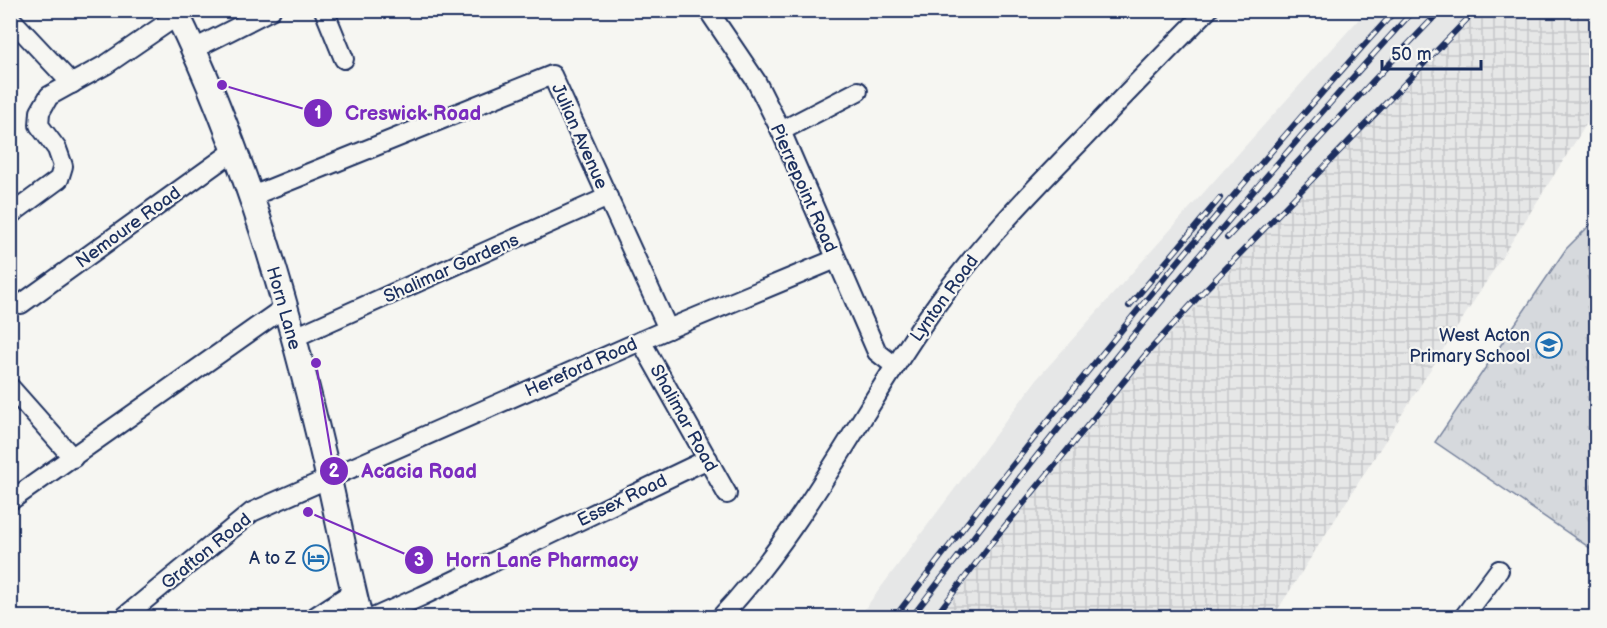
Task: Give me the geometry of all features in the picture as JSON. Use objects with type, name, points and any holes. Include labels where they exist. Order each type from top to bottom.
[{"type":"main road","name":"Horn Lane","points":[[176,14],[194,49],[252,196],[293,338],[360,618]]},
{"type":"street","points":[[194,49],[271,10]]},
{"type":"street","points":[[324,10],[344,59]]},
{"type":"street","name":"Pierrepoint Road","points":[[708,10],[756,81],[781,131],[877,352],[895,366]]},
{"type":"street","name":"Lynton Road","points":[[720,618],[750,585],[802,515],[895,366],[937,304],[1009,214],[1208,10]]},
{"type":"street","points":[[10,215],[59,179],[63,166],[57,149],[39,125],[40,112],[49,96],[72,84],[176,14]]},
{"type":"street","points":[[10,18],[72,84]]},
{"type":"street","name":"Julian Avenue","points":[[252,196],[552,75],[668,329]]},
{"type":"street","points":[[781,131],[858,91]]},
{"type":"street","name":"Nemoure Road","points":[[21,304],[235,150]]},
{"type":"street","name":"Shalimar Gardens","points":[[293,338],[608,197]]},
{"type":"street","name":"Hereford Road","points":[[328,479],[668,329],[836,259]]},
{"type":"street","points":[[10,501],[285,308]]},
{"type":"street","name":"Shalimar Road","points":[[641,341],[727,494]]},
{"type":"street","points":[[10,387],[73,458]]},
{"type":"street","name":"Essex Road","points":[[373,618],[708,459]]},
{"type":"street","name":"Grafton Road","points":[[123,618],[252,512],[328,479]]},
{"type":"street","points":[[1463,618],[1499,570]]},
{"type":"street","points":[[313,618],[353,592]]},
{"type":"shaded area","points":[[1366,11],[1480,11],[1264,233],[1150,356],[999,539],[940,617],[858,618],[1037,379]]},
{"type":"shaded area","points":[[1480,11],[1596,11],[1596,109],[1273,617],[940,617],[999,539],[1150,356],[1264,233]]},
{"type":"green space","name":"West Acton Primary School","points":[[1596,219],[1596,552],[1435,442],[1566,249]]},
{"type":"railway","points":[[894,618],[1134,314],[1283,137],[1396,10]]},
{"type":"railway","points":[[911,618],[1156,308],[1283,157],[1414,10]]},
{"type":"railway","points":[[1227,238],[1441,10]]},
{"type":"railway","points":[[934,618],[996,537],[1147,353],[1201,294],[1476,10]]},
{"type":"railway","points":[[1129,306],[1220,198]]},
{"type":"place","name":"Creswick Road","points":[[222,85]]},
{"type":"place","name":"West Acton Primary School","points":[[1549,345]]},
{"type":"place","name":"Acacia Road","points":[[316,363]]},
{"type":"place","name":"Horn Lane Pharmacy","points":[[308,512]]},
{"type":"place","name":"A to Z","points":[[316,558]]}]
